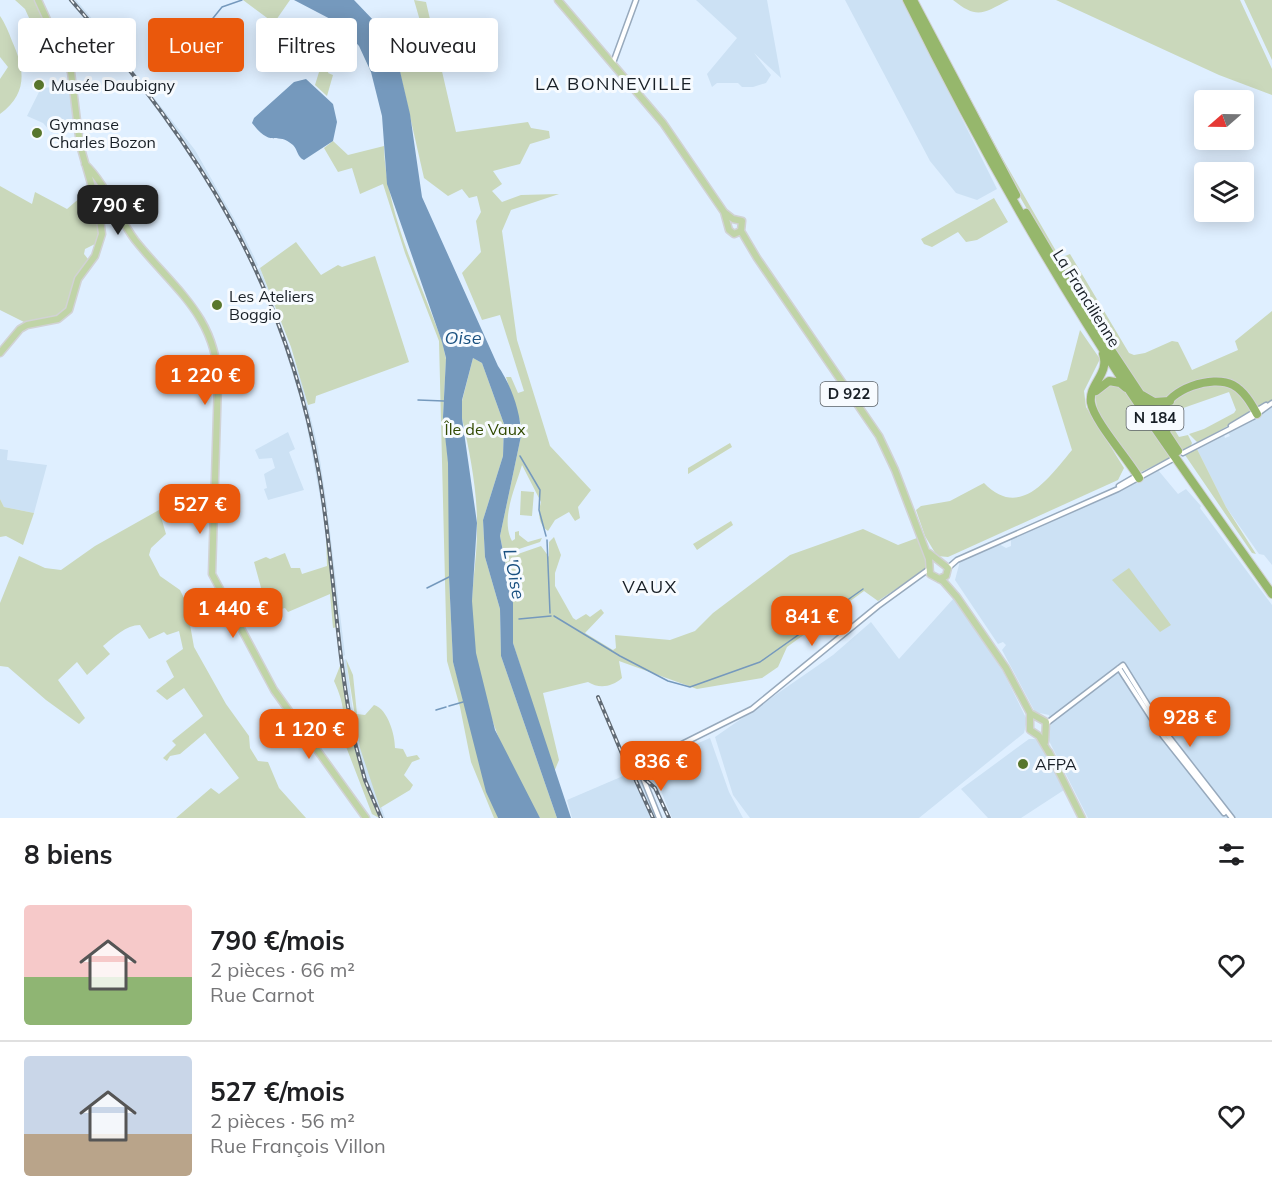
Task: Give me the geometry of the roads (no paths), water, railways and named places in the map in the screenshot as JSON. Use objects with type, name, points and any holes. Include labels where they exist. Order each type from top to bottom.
[{"type":"highway","name":"La Francilienne","points":[[907,0],[995,169],[1096,339],[1141,408],[1272,594]]},
{"type":"highway","name":"La Francilienne","points":[[913,0],[1020,203],[1134,386],[1272,586]]},
{"type":"highway","points":[[1096,339],[1105,365],[1091,397],[1095,412],[1138,476]]},
{"type":"highway","points":[[1175,448],[1162,416],[1164,407],[1195,384],[1218,380],[1238,388],[1256,413]]},
{"type":"highway","points":[[1095,412],[1094,393],[1102,384],[1109,381],[1123,386],[1141,408]]},
{"type":"highway","points":[[1134,386],[1151,401],[1163,403],[1171,400]]},
{"type":"highway","points":[[1248,574],[1260,579],[1272,594]]},
{"type":"main road","points":[[0,353],[15,333],[23,327],[52,321],[69,310],[78,279],[95,256],[101,239],[101,222],[80,145],[71,72],[38,0]]},
{"type":"main road","points":[[560,0],[663,123],[730,221],[729,230],[739,233],[741,221],[730,221]]},
{"type":"main road","points":[[85,164],[135,240],[193,306],[209,334],[218,366],[211,553],[213,578],[273,689],[366,818]]},
{"type":"main road","name":"D 922","points":[[739,233],[879,436],[895,471],[930,570]]},
{"type":"main road","name":"D 922","points":[[921,540],[932,558],[940,561]]},
{"type":"main road","points":[[957,597],[940,561],[930,570],[957,597],[1006,668],[1034,719]]},
{"type":"main road","points":[[939,579],[947,572]]},
{"type":"main road","points":[[1034,719],[1047,720],[1040,734]]},
{"type":"main road","points":[[1034,719],[1030,730],[1040,734],[1082,818]]},
{"type":"street","points":[[613,63],[636,0]]},
{"type":"street","points":[[1183,453],[1272,403]]},
{"type":"street","points":[[940,561],[957,560],[1111,492],[1173,459]]},
{"type":"street","points":[[947,572],[957,560]]},
{"type":"street","points":[[659,818],[642,773],[642,766],[765,700],[878,606],[930,570]]},
{"type":"street","points":[[1047,720],[1121,666],[1163,736],[1230,818]]},
{"type":"water","name":"Oise","points":[[294,0],[354,0],[371,18],[369,18],[369,68],[357,44],[357,18],[328,18]]},
{"type":"water","name":"Oise","points":[[371,72],[400,72],[410,114],[422,197],[514,399],[521,436],[500,536],[513,603],[513,643],[571,818],[557,818],[501,656],[500,609],[485,557],[483,520],[503,456],[504,424],[482,363],[473,358],[462,400],[462,418],[477,523],[472,601],[476,653],[495,730],[540,818],[498,818],[486,792],[453,662],[449,577],[448,463],[443,417],[446,358],[387,184],[382,116]]},
{"type":"water","points":[[306,79],[333,104],[337,122],[333,141],[304,160],[293,145],[282,139],[265,136],[252,123],[254,118],[294,82]]},
{"type":"waterway","points":[[213,18],[222,7],[242,0]]},
{"type":"waterway","points":[[418,400],[444,401]]},
{"type":"waterway","points":[[520,456],[540,490],[539,510],[546,536]]},
{"type":"waterway","points":[[547,540],[550,613]]},
{"type":"waterway","points":[[427,588],[449,577]]},
{"type":"waterway","points":[[554,616],[620,656],[668,681],[690,687],[760,662],[863,589]]},
{"type":"waterway","points":[[519,619],[551,616]]},
{"type":"waterway","points":[[449,706],[463,702]]},
{"type":"waterway","points":[[436,710],[446,707]]},
{"type":"railway","points":[[71,0],[158,108],[196,162],[230,219],[259,278],[284,339],[304,405],[319,474],[343,673],[354,739],[365,780],[381,818]]},
{"type":"railway","points":[[598,697],[623,756],[632,768],[655,788],[669,818]]},
{"type":"railway","points":[[632,772],[653,818]]},
{"type":"place","name":"Musée Daubigny","points":[[39,85]]},
{"type":"place","name":"Gymnase Charles Bozon","points":[[37,133]]},
{"type":"place","name":"Les Ateliers Boggio","points":[[217,305]]},
{"type":"place","name":"AFPA","points":[[1023,764]]},
{"type":"district","name":"LA BONNEVILLE","points":[[614,84]]},
{"type":"district","name":"VAUX","points":[[650,587]]},
{"type":"park label","name":"Île de Vaux","points":[[485,429]]},
{"type":"water label","name":"L'Oise","points":[[514,574]]}]
